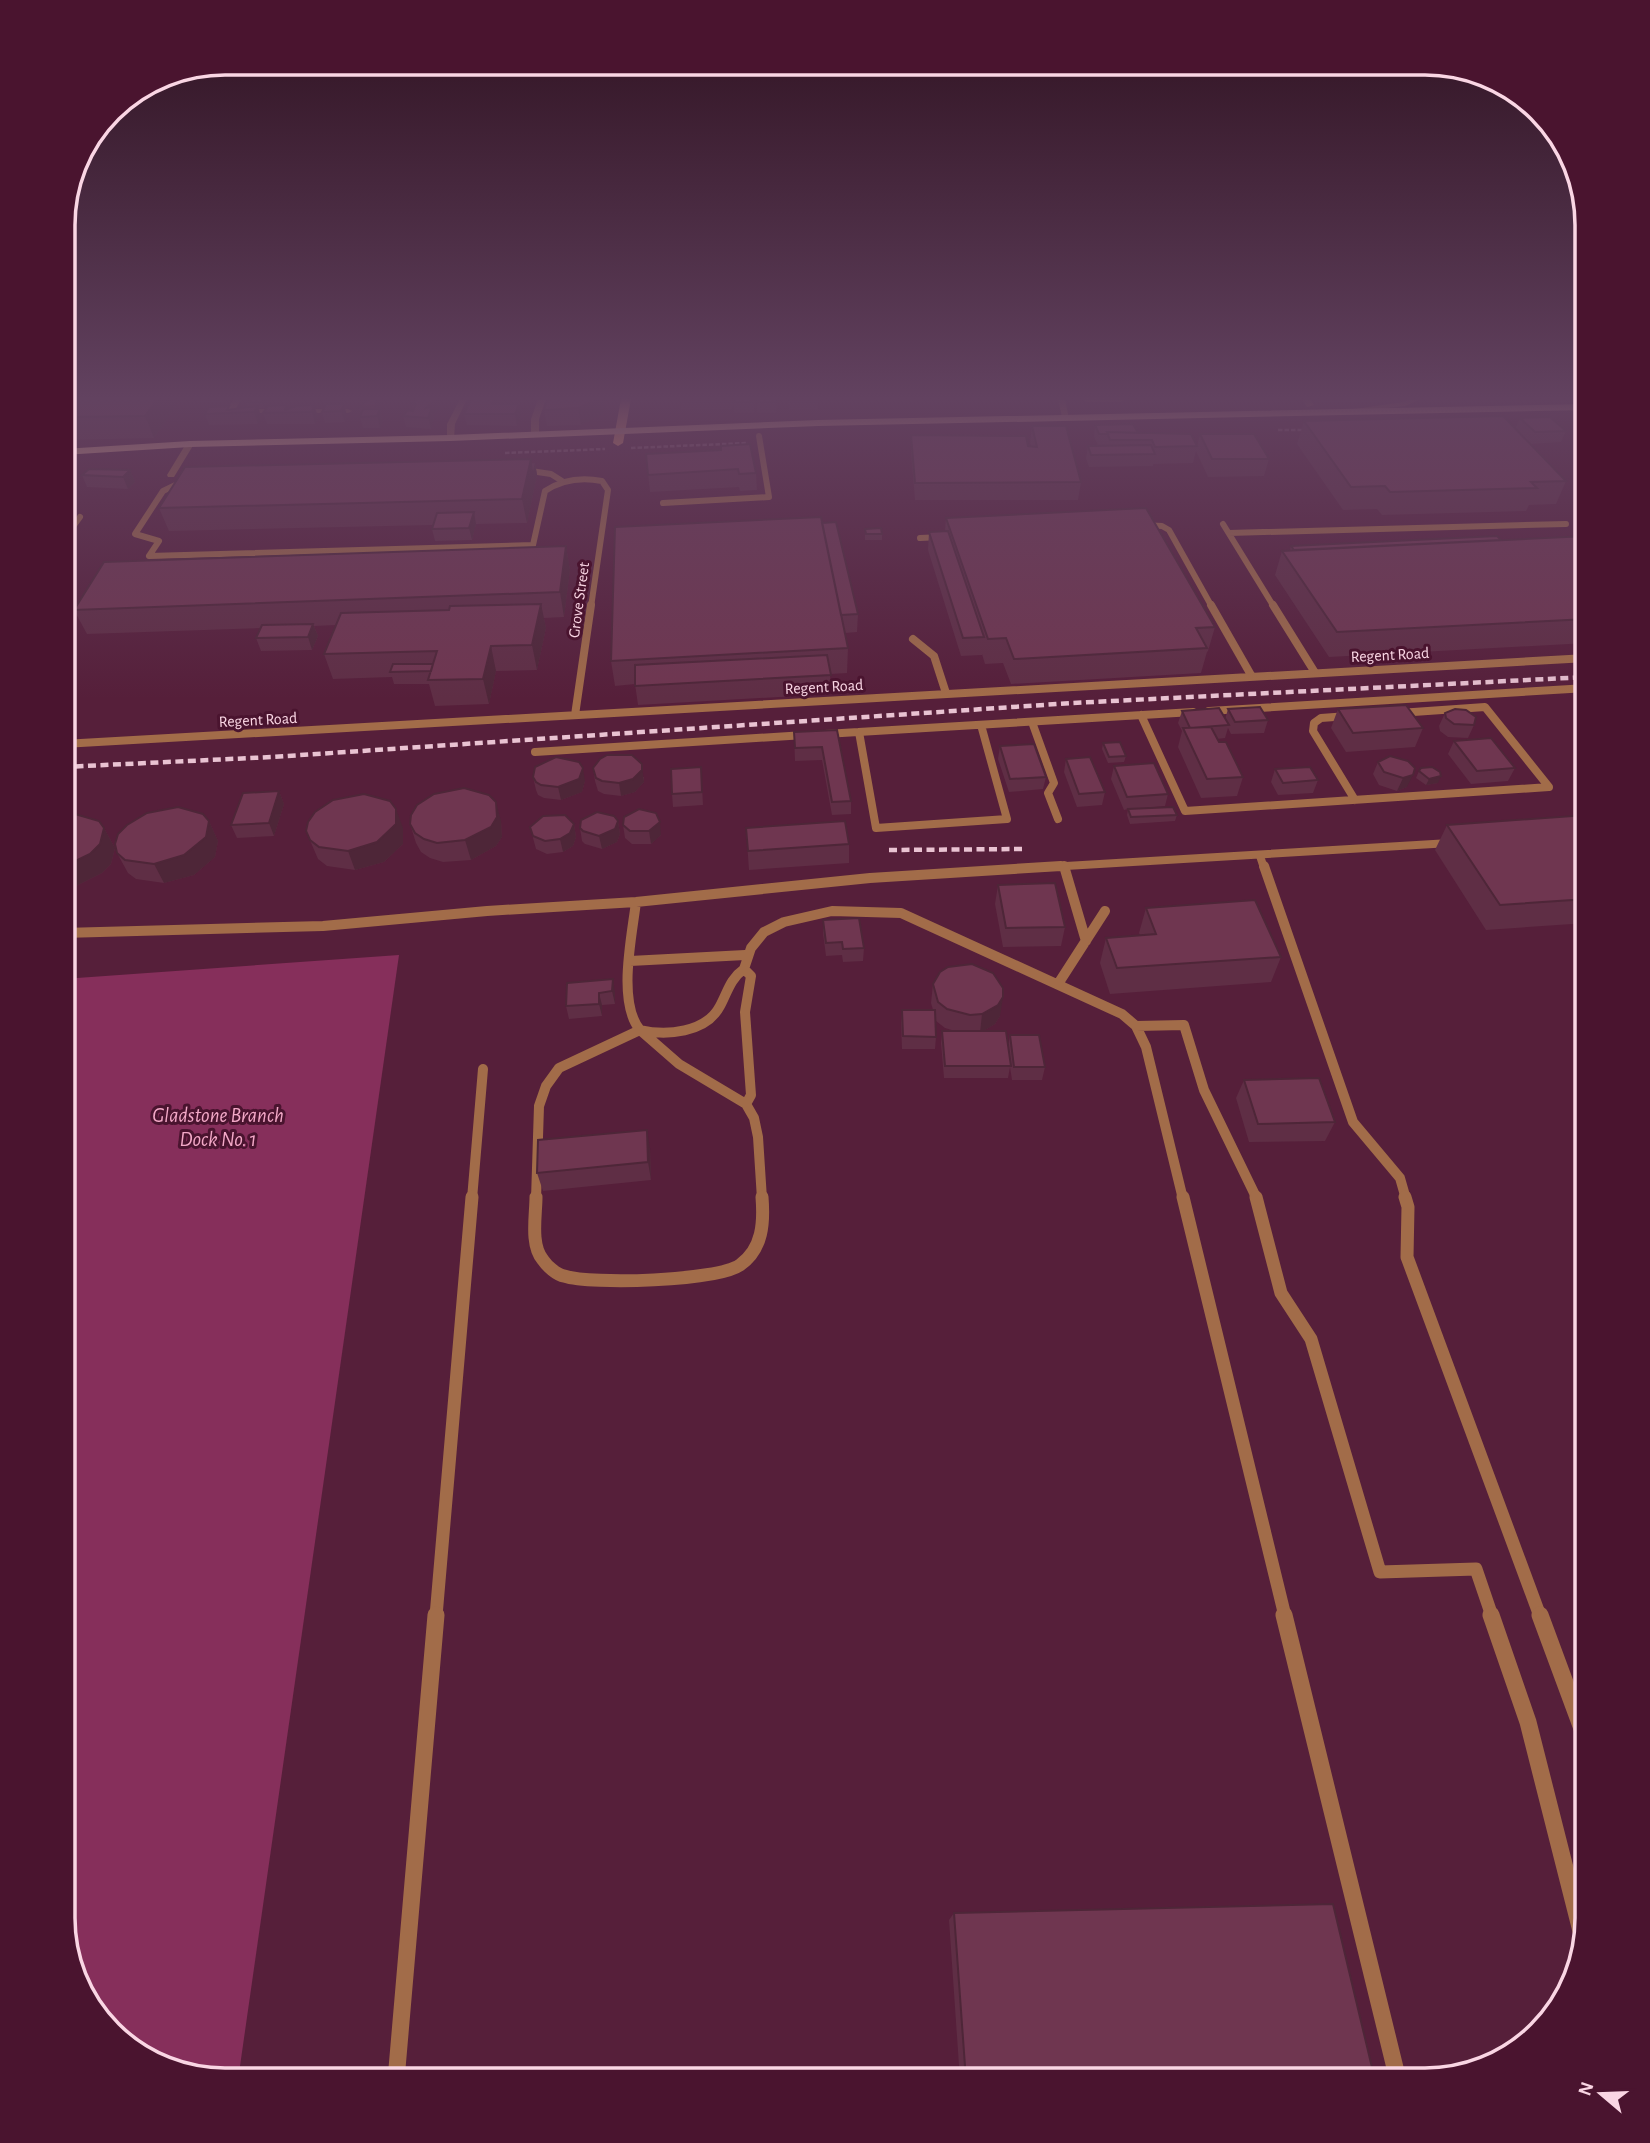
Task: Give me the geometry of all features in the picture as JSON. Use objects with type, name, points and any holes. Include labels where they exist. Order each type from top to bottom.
[{"type":"lane","points":[[158,499],[135,534],[159,541],[149,556],[533,545],[543,499]]},
{"type":"lane","name":"Grove Street","points":[[575,715],[607,499]]},
{"type":"lane","points":[[663,503],[723,499]]},
{"type":"lane","points":[[76,523],[80,517]]},
{"type":"lane","points":[[1223,524],[1314,671]]},
{"type":"lane","points":[[1229,533],[1566,524]]},
{"type":"lane","points":[[1137,526],[1161,526],[1169,530],[1251,675]]},
{"type":"lane","points":[[920,538],[947,537]]},
{"type":"lane","points":[[913,639],[934,656],[946,693]]},
{"type":"lane","name":"Regent Road","points":[[76,743],[1575,658]]},
{"type":"lane","points":[[535,752],[1575,689]]},
{"type":"lane","points":[[1141,715],[1185,811],[1549,787],[1485,707],[1389,713]]},
{"type":"lane","points":[[1355,800],[1313,731],[1314,723],[1321,718],[1362,715]]},
{"type":"lane","points":[[1032,722],[1054,783],[1048,793],[1058,819]]},
{"type":"lane","points":[[859,732],[876,828],[1007,819],[981,725]]},
{"type":"lane","points":[[76,933],[323,926],[487,911],[635,902],[870,878],[1464,842]]},
{"type":"lane","points":[[1260,856],[1353,1122],[1400,1178],[1408,1207],[1407,1257],[1575,1710]]},
{"type":"lane","points":[[1064,866],[1086,941]]},
{"type":"lane","points":[[635,902],[630,961],[630,1013],[638,1030],[652,1045],[746,1104],[754,1118],[758,1137],[764,1224],[756,1247],[740,1265],[713,1275],[592,1281],[561,1276],[541,1259],[535,1236],[539,1106],[546,1086],[559,1068],[638,1030],[658,1034],[685,1030],[703,1023],[719,1009],[733,977],[745,962],[753,941],[790,917],[874,910],[901,913],[1122,1014],[1136,1026],[1146,1047],[1395,2068]]},
{"type":"lane","points":[[1058,984],[1105,911]]},
{"type":"lane","points":[[630,961],[745,962]]},
{"type":"lane","points":[[745,962],[751,976],[745,1012],[751,1095],[746,1104]]},
{"type":"lane","points":[[1136,1026],[1184,1025],[1204,1090],[1254,1189],[1281,1293],[1311,1339],[1380,1572],[1476,1569],[1528,1722],[1575,1907]]},
{"type":"lane","points":[[397,2068],[483,1069]]},
{"type":"water","name":"Gladstone Branch Dock No. 1","points":[[399,955],[240,2068],[186,2063],[159,2052],[126,2031],[112,2017],[91,1984],[78,1947],[75,1918],[76,978]]},
{"type":"building","points":[[165,499],[522,499],[159,508]]},
{"type":"building","points":[[1146,508],[1215,627],[1196,628],[1207,648],[1014,659],[1006,638],[988,639],[946,518]]},
{"type":"building","points":[[474,512],[469,528],[432,529],[437,513]]},
{"type":"building","points":[[821,517],[848,648],[611,661],[615,527]]},
{"type":"building","points":[[836,522],[858,614],[841,615],[822,523]]},
{"type":"building","points":[[881,528],[882,534],[866,534],[865,529]]},
{"type":"building","points":[[948,531],[984,637],[963,638],[929,532]]},
{"type":"building","points":[[1497,536],[1501,540],[1294,550],[1291,546]]},
{"type":"building","points":[[1575,537],[1575,620],[1337,632],[1282,551]]},
{"type":"building","points":[[566,546],[560,592],[76,610],[104,562]]},
{"type":"building","points":[[541,604],[532,645],[491,646],[483,679],[428,680],[437,651],[324,654],[341,613]]},
{"type":"building","points":[[313,624],[308,637],[256,638],[262,625]]},
{"type":"building","points":[[827,655],[831,675],[635,686],[635,665]]},
{"type":"building","points":[[393,664],[433,664],[431,671],[390,672]]},
{"type":"building","points":[[1406,705],[1423,728],[1353,733],[1338,709]]},
{"type":"building","points":[[1260,707],[1268,720],[1235,722],[1228,709]]},
{"type":"building","points":[[1219,708],[1229,725],[1190,728],[1182,711]]},
{"type":"building","points":[[1455,709],[1466,710],[1476,717],[1474,725],[1454,724],[1446,718],[1445,713]]},
{"type":"building","points":[[1211,727],[1219,742],[1226,742],[1243,777],[1207,779],[1183,728]]},
{"type":"building","points":[[837,730],[851,801],[832,802],[822,747],[795,748],[794,732]]},
{"type":"building","points":[[1491,738],[1515,768],[1477,771],[1454,741]]},
{"type":"building","points":[[1120,742],[1126,756],[1109,757],[1103,743]]},
{"type":"building","points":[[1034,744],[1046,777],[1010,779],[1000,746]]},
{"type":"building","points":[[607,755],[632,755],[642,764],[642,770],[633,779],[619,783],[602,781],[596,778],[593,768]]},
{"type":"building","points":[[1390,756],[1408,761],[1415,768],[1413,775],[1403,778],[1384,772],[1378,762]]},
{"type":"building","points":[[556,757],[579,762],[583,768],[579,779],[558,787],[536,782],[533,777],[535,767]]},
{"type":"building","points":[[1090,757],[1105,792],[1079,794],[1066,759]]},
{"type":"building","points":[[1154,763],[1168,794],[1127,797],[1114,766]]},
{"type":"building","points":[[701,767],[702,792],[672,794],[671,769]]},
{"type":"building","points":[[1310,767],[1318,780],[1283,783],[1275,769]]},
{"type":"building","points":[[1432,767],[1440,772],[1441,776],[1429,779],[1419,771],[1421,768]]},
{"type":"building","points":[[464,788],[489,795],[496,802],[497,817],[491,827],[465,840],[437,843],[415,833],[410,824],[411,815],[417,805],[434,794]]},
{"type":"building","points":[[279,791],[269,823],[231,825],[243,793]]},
{"type":"building","points":[[364,794],[390,801],[396,809],[396,824],[377,842],[348,851],[319,847],[310,840],[306,831],[315,812],[333,800]]},
{"type":"building","points":[[178,807],[203,814],[209,821],[206,837],[184,855],[154,864],[125,860],[117,853],[115,844],[118,834],[127,825],[147,813]]},
{"type":"building","points":[[1173,807],[1177,815],[1131,817],[1128,809]]},
{"type":"building","points":[[639,809],[656,813],[660,822],[649,831],[630,831],[623,825],[624,817]]},
{"type":"building","points":[[597,812],[614,816],[618,821],[615,829],[599,836],[583,831],[580,828],[581,820]]},
{"type":"building","points":[[76,814],[99,821],[104,828],[100,844],[90,854],[76,861]]},
{"type":"building","points":[[565,815],[574,824],[570,833],[560,839],[545,841],[533,836],[530,827],[543,816]]},
{"type":"building","points":[[1575,816],[1575,900],[1500,905],[1447,825]]},
{"type":"building","points":[[845,821],[849,844],[748,851],[746,828]]},
{"type":"building","points":[[1055,883],[1065,927],[1006,928],[998,885]]},
{"type":"building","points":[[1255,900],[1281,957],[1117,968],[1106,938],[1156,934],[1146,908]]},
{"type":"building","points":[[859,918],[864,948],[843,949],[842,942],[826,943],[823,920]]},
{"type":"building","points":[[972,964],[993,973],[1003,988],[1003,997],[998,1005],[982,1014],[970,1015],[947,1009],[938,1002],[933,984],[940,972],[948,967]]},
{"type":"building","points":[[613,979],[612,991],[599,993],[599,1004],[566,1006],[567,983]]},
{"type":"building","points":[[902,1010],[935,1010],[936,1037],[903,1036]]},
{"type":"building","points":[[942,1031],[1006,1031],[1011,1066],[945,1066]]},
{"type":"building","points":[[1010,1035],[1039,1035],[1045,1067],[1014,1067]]},
{"type":"building","points":[[1319,1078],[1335,1122],[1258,1124],[1244,1080]]},
{"type":"building","points":[[647,1130],[648,1162],[537,1173],[538,1140]]},
{"type":"building","points":[[1333,1904],[1372,2068],[965,2068],[954,1913]]},
{"type":"railway","points":[[76,766],[272,757],[1072,703],[1575,678]]},
{"type":"railway","points":[[889,850],[1026,849]]}]
